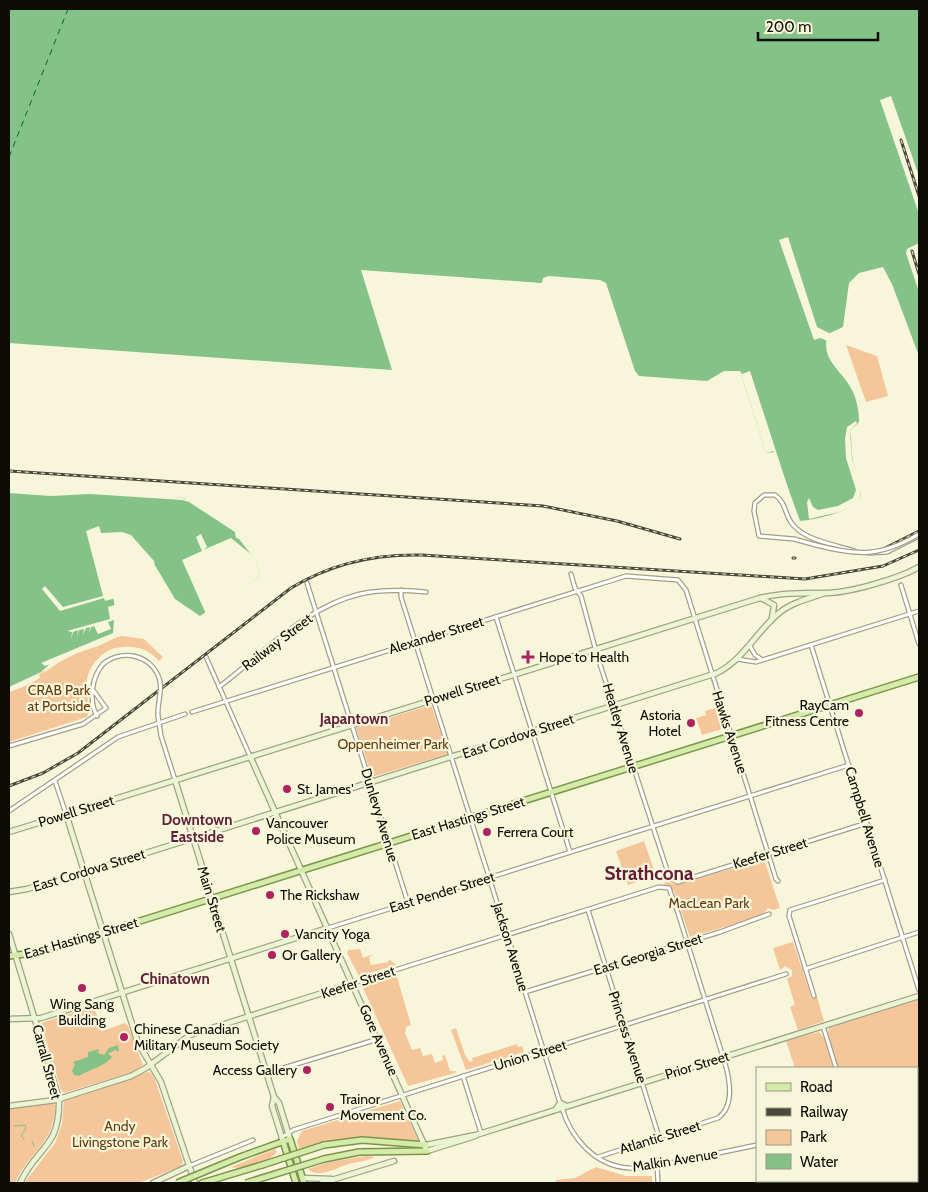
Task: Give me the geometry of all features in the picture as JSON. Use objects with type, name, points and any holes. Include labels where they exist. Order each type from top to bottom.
[{"type":"main road","name":"Powell Street","points":[[9,832],[760,598],[813,592],[823,594],[899,577],[919,567]]},
{"type":"main road","name":"East Cordova Street","points":[[9,892],[28,889],[84,872],[712,675],[725,669],[737,659],[772,620],[791,605],[823,594]]},
{"type":"main road","points":[[760,598],[769,600],[774,605],[772,620]]},
{"type":"main road","name":"East Hastings Street","points":[[9,956],[41,952],[919,677]]},
{"type":"main road","name":"Gore Avenue","points":[[250,756],[427,1148]]},
{"type":"main road","name":"Main Street","points":[[175,780],[248,1016],[274,1097],[279,1103],[303,1181]]},
{"type":"main road","points":[[66,814],[139,1046],[161,1082],[195,1183]]},
{"type":"main road","name":"East Pender Street","points":[[9,1019],[36,1019],[328,928]]},
{"type":"main road","name":"Carrall Street","points":[[9,934],[59,1099],[58,1119],[52,1139],[20,1183]]},
{"type":"main road","name":"Keefer Street","points":[[9,1106],[59,1099],[131,1076],[151,1065],[190,1035],[354,983]]},
{"type":"main road","name":"Prior Street","points":[[427,1148],[478,1134],[561,1106],[919,996]]},
{"type":"main road","name":"Main Street","points":[[274,1097],[272,1106],[280,1140],[296,1183]]},
{"type":"main road","points":[[177,1183],[280,1140],[290,1139]]},
{"type":"main road","points":[[202,1183],[324,1145],[357,1140],[427,1148]]},
{"type":"main road","points":[[246,1183],[324,1159],[359,1152],[427,1148]]},
{"type":"main road","points":[[322,1183],[338,1181],[394,1161]]},
{"type":"main road","points":[[153,1183],[189,1166]]},
{"type":"main road","points":[[303,1181],[338,1181]]},
{"type":"street","points":[[919,535],[887,552],[858,552],[800,531],[790,520],[781,501],[771,494],[764,495],[755,503],[754,511],[759,536],[794,539],[849,553],[868,553],[899,546],[919,535]]},
{"type":"street","name":"Heatley Avenue","points":[[571,574],[578,591],[667,876],[672,881]]},
{"type":"street","name":"Alexander Street","points":[[192,712],[626,576],[676,579],[682,582]]},
{"type":"street","name":"Hawks Avenue","points":[[682,582],[778,881]]},
{"type":"street","name":"Dunlevy Avenue","points":[[307,583],[408,903]]},
{"type":"street","points":[[901,585],[919,644]]},
{"type":"street","name":"Railway Street","points":[[219,687],[317,612],[358,595],[401,590],[426,592]]},
{"type":"street","name":"Jackson Avenue","points":[[401,590],[415,642],[561,1106]]},
{"type":"street","points":[[737,659],[751,662],[919,611]]},
{"type":"street","points":[[496,617],[570,852]]},
{"type":"street","name":"Campbell Avenue","points":[[811,644],[919,990]]},
{"type":"street","points":[[750,646],[755,655],[761,659]]},
{"type":"street","name":"Main Street","points":[[97,716],[93,705],[93,690],[96,675],[104,664],[115,657],[127,655],[139,657],[150,664],[160,684],[159,723],[175,780]]},
{"type":"street","name":"Gore Avenue","points":[[206,657],[250,756]]},
{"type":"street","points":[[9,746],[84,724],[97,716],[106,708],[93,690]]},
{"type":"street","points":[[9,812],[118,737],[185,714]]},
{"type":"street","name":"East Pender Street","points":[[328,928],[849,765]]},
{"type":"street","points":[[55,781],[66,814]]},
{"type":"street","name":"Keefer Street","points":[[672,881],[678,882],[867,823]]},
{"type":"street","points":[[814,996],[789,912],[885,880]]},
{"type":"street","name":"Keefer Street","points":[[354,983],[659,887],[667,887],[671,891],[688,942]]},
{"type":"street","name":"Princess Avenue","points":[[588,910],[659,1137]]},
{"type":"street","name":"East Georgia Street","points":[[525,992],[688,942],[763,918],[769,914]]},
{"type":"street","points":[[805,969],[919,932]]},
{"type":"street","points":[[688,942],[723,1057]]},
{"type":"street","name":"Union Street","points":[[280,1140],[288,1132],[786,974]]},
{"type":"street","points":[[823,1026],[836,1067]]},
{"type":"street","points":[[267,1073],[379,1039]]},
{"type":"street","name":"Atlantic Street","points":[[598,1158],[721,1116],[729,1096],[729,1086],[723,1057]]},
{"type":"street","points":[[462,1076],[478,1134]]},
{"type":"street","name":"Malkin Avenue","points":[[561,1106],[573,1135],[598,1158],[624,1168],[657,1165],[756,1145]]},
{"type":"street","points":[[189,1166],[253,1140]]},
{"type":"street","points":[[657,1165],[658,1183]]},
{"type":"green space","points":[[846,345],[877,356],[888,396],[866,402]]},
{"type":"green space","name":"CRAB Park at Portside","points":[[122,636],[144,639],[163,657],[159,661],[147,651],[133,647],[115,648],[108,651],[97,660],[89,672],[86,686],[89,709],[87,717],[9,742],[9,692],[40,678],[39,674],[71,656]]},
{"type":"green space","name":"Oppenheimer Park","points":[[431,705],[448,754],[372,777],[356,728]]},
{"type":"green space","points":[[715,708],[722,729],[702,735],[696,718],[706,715],[705,711]]},
{"type":"green space","points":[[644,841],[656,876],[628,885],[616,851]]},
{"type":"green space","name":"MacLean Park","points":[[764,859],[780,908],[773,910],[768,908],[762,916],[690,937],[674,891],[664,884],[666,880],[672,884],[680,884]]},
{"type":"green space","points":[[793,942],[812,999],[817,997],[824,1021],[798,1030],[790,1007],[795,1005],[787,979],[792,976],[792,970],[785,966],[780,970],[773,948]]},
{"type":"green space","points":[[360,949],[363,958],[374,954],[369,957],[371,965],[388,962],[389,959],[396,965],[359,976],[347,953],[348,950]]},
{"type":"green space","points":[[393,975],[397,977],[411,1025],[406,1027],[405,1033],[412,1050],[420,1048],[423,1056],[432,1054],[435,1063],[443,1060],[442,1056],[445,1055],[450,1071],[456,1071],[455,1073],[408,1086],[363,988],[365,984]]},
{"type":"green space","points":[[919,999],[919,1152],[918,1067],[837,1067],[827,1034],[829,1028]]},
{"type":"green space","points":[[94,1006],[102,1031],[125,1023],[128,1026],[143,1065],[133,1072],[64,1093],[61,1090],[41,1023]]},
{"type":"green space","points":[[456,1028],[465,1055],[470,1062],[473,1061],[472,1058],[517,1044],[518,1047],[522,1046],[524,1052],[466,1070],[451,1030]]},
{"type":"green space","points":[[819,1032],[824,1038],[833,1067],[795,1067],[786,1041]]},
{"type":"green space","name":"Andy Livingstone Park","points":[[148,1072],[151,1073],[155,1080],[183,1161],[182,1166],[139,1183],[24,1183],[55,1143],[62,1124],[64,1100]]},
{"type":"green space","points":[[400,1101],[419,1142],[373,1139],[344,1140],[299,1149],[297,1141],[302,1131]]},
{"type":"green space","name":"Andy Livingstone Park","points":[[52,1103],[55,1105],[51,1129],[15,1183],[9,1183],[9,1109]]},
{"type":"green space","points":[[275,1149],[277,1152],[274,1155],[263,1161],[248,1166],[231,1167]]},
{"type":"green space","points":[[366,1156],[375,1157],[320,1173],[312,1172],[308,1169],[329,1162]]},
{"type":"green space","points":[[596,1167],[626,1176],[652,1176],[652,1183],[556,1183],[556,1180],[575,1178]]},
{"type":"water","points":[[9,9],[919,9],[919,243],[907,249],[906,253],[919,292],[919,356],[892,284],[883,267],[859,273],[849,283],[843,327],[828,334],[826,343],[830,359],[849,385],[858,407],[859,422],[850,431],[853,460],[861,488],[859,499],[846,509],[836,513],[816,519],[800,521],[775,452],[766,453],[741,374],[726,373],[709,383],[636,379],[602,285],[547,279],[541,283],[361,270],[392,370],[9,343]]},
{"type":"water","points":[[9,489],[185,498],[239,531],[239,539],[256,561],[260,576],[200,616],[175,599],[156,567],[127,534],[102,535],[96,544],[114,599],[115,633],[51,663],[41,672],[9,687]]},
{"type":"water","points":[[118,1045],[119,1052],[115,1050],[108,1054],[112,1057],[105,1063],[79,1076],[74,1075],[72,1071],[75,1064],[73,1062],[88,1057],[88,1052],[99,1049],[98,1053],[104,1055],[109,1048]]},
{"type":"pier","points":[[891,96],[919,176],[919,214],[880,100]]},
{"type":"pier","points":[[788,237],[817,327],[831,334],[828,341],[820,338],[814,340],[779,240]]},
{"type":"pier","points":[[549,276],[600,280],[606,283],[635,371],[639,376],[707,381],[724,371],[740,371],[742,374],[750,371],[798,519],[774,451],[766,453],[741,374],[726,374],[709,385],[701,387],[635,382],[630,374],[600,286],[548,281],[542,283],[543,278]]},
{"type":"pier","points":[[856,421],[857,423],[850,431],[852,459],[862,486],[859,502],[839,512],[809,519],[807,502],[809,498],[813,507],[818,510],[838,506],[853,498],[856,490],[846,458],[845,439],[847,427]]},
{"type":"pier","points":[[9,486],[151,494],[189,499],[239,531],[239,539],[236,538],[235,532],[189,502],[182,500],[90,494],[51,496],[9,493]]},
{"type":"pier","points":[[99,526],[101,533],[122,532],[131,535],[154,561],[155,566],[153,567],[128,537],[103,537],[98,544],[116,598],[105,601],[104,598],[60,611],[42,589],[45,586],[63,607],[103,596],[86,531]]},
{"type":"pier","points":[[201,534],[207,547],[203,550],[231,538],[252,555],[256,561],[260,576],[206,614],[182,560],[202,551],[196,537]]},
{"type":"pier","points":[[118,604],[119,622],[116,636],[64,658],[44,673],[50,664],[45,666],[41,663],[113,633],[114,620],[108,622],[111,629],[98,634],[94,626],[91,627],[89,634],[90,627],[86,628],[83,635],[84,629],[79,630],[77,637],[78,630],[73,632],[71,639],[72,632],[67,631],[110,619],[108,607]]},
{"type":"waterway","points":[[14,1126],[25,1125],[26,1128],[21,1136],[24,1139]]},
{"type":"waterway","points":[[32,1141],[34,1146]]},
{"type":"ferry route","points":[[9,157],[68,9]]},
{"type":"railway","points":[[901,140],[919,196]]},
{"type":"railway","points":[[912,251],[919,274]]},
{"type":"railway","points":[[9,471],[543,506],[617,521],[680,539]]},
{"type":"railway","points":[[885,548],[919,531]]},
{"type":"railway","points":[[9,786],[43,773],[78,753],[291,588],[306,579],[338,566],[370,558],[421,555],[805,579],[883,566],[919,550]]},
{"type":"place","name":"Hope to Health","points":[[528,657]]},
{"type":"place","name":"RayCam Fitness Centre","points":[[859,713]]},
{"type":"place","name":"Astoria Hotel","points":[[691,723]]},
{"type":"place","name":"St. James'","points":[[287,789]]},
{"type":"place","name":"Vancouver Police Museum","points":[[256,831]]},
{"type":"place","name":"Ferrera Court","points":[[487,832]]},
{"type":"place","name":"The Rickshaw","points":[[270,895]]},
{"type":"place","name":"Vancity Yoga","points":[[285,934]]},
{"type":"place","name":"Or Gallery","points":[[272,955]]},
{"type":"place","name":"Wing Sang Building","points":[[82,988]]},
{"type":"place","name":"Chinese Canadian Military Museum Society","points":[[124,1037]]},
{"type":"place","name":"Access Gallery","points":[[307,1070]]},
{"type":"place","name":"Trainor Movement Co.","points":[[330,1107]]},
{"type":"district","name":"Japantown","points":[[354,719]]},
{"type":"district","name":"Downtown Eastside","points":[[197,828]]},
{"type":"district","name":"Strathcona","points":[[649,873]]},
{"type":"district","name":"Chinatown","points":[[175,979]]}]
